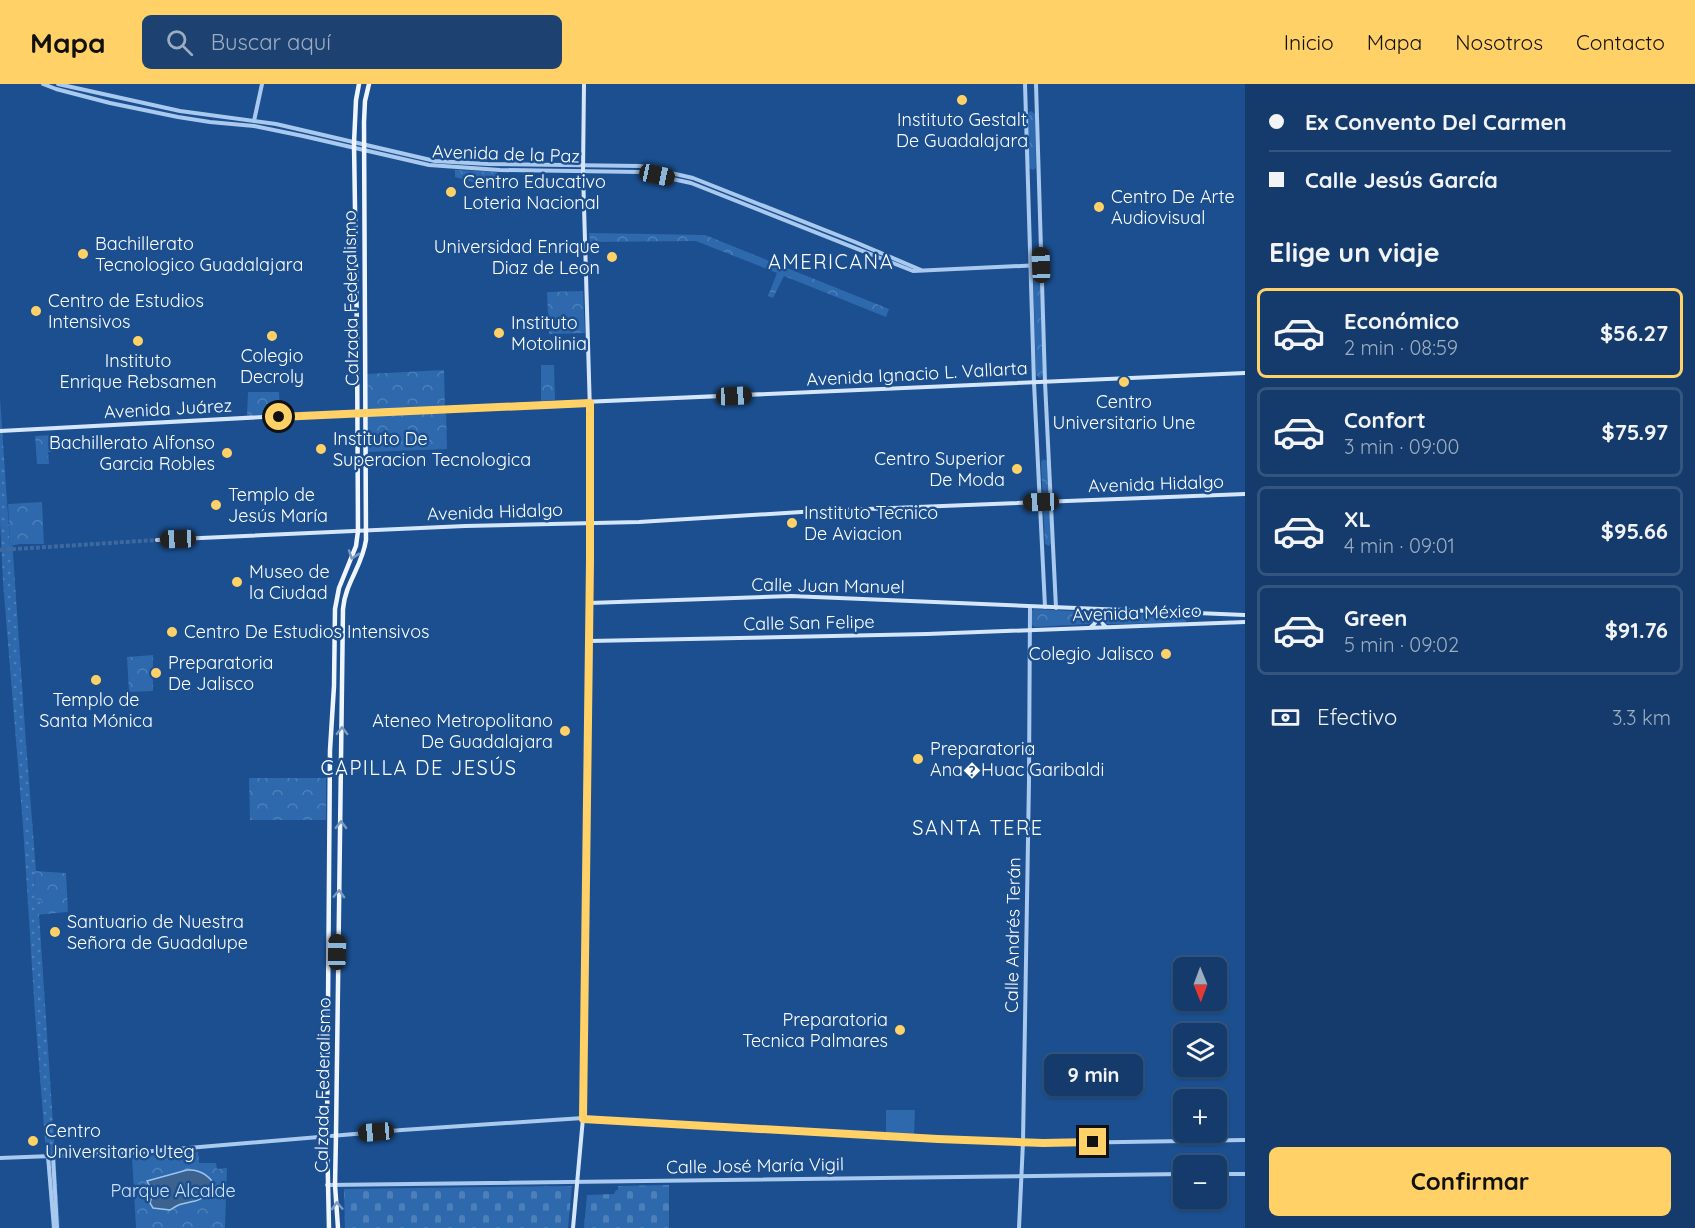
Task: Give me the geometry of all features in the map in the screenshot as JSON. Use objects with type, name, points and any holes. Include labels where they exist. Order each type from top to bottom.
[{"type":"main road","name":"Calzada Federalismo","points":[[338,1228],[335,1185],[344,609],[346,593],[362,558],[366,531],[366,412],[359,146],[355,102],[359,84]]},
{"type":"main road","name":"Calzada Federalismo","points":[[329,1228],[327,1136],[330,750],[335,609],[339,588],[356,546],[358,531],[359,146],[369,84]]},
{"type":"main road","points":[[573,1228],[583,1119],[591,477],[583,171],[584,84]]},
{"type":"main road","name":"Avenida Ignacio L. Vallarta","points":[[590,403],[1245,373]]},
{"type":"main road","name":"Avenida Juárez","points":[[0,431],[357,412],[590,403]]},
{"type":"main road","name":"Avenida Hidalgo","points":[[157,540],[1245,494]]},
{"type":"main road","name":"Calle Juan Manuel","points":[[589,603],[791,596],[1030,606]]},
{"type":"main road","name":"Avenida México","points":[[1030,606],[1245,615]]},
{"type":"main road","points":[[1088,609],[1095,612],[1097,619],[1090,627]]},
{"type":"main road","points":[[1107,627],[1102,624],[1101,619],[1103,612],[1108,610]]},
{"type":"main road","points":[[1193,613],[1194,624]]},
{"type":"main road","points":[[1203,614],[1203,624]]},
{"type":"main road","name":"Avenida México","points":[[1029,630],[1245,622]]},
{"type":"main road","name":"Calle San Felipe","points":[[589,642],[1029,630]]},
{"type":"street","name":"Avenida de la Paz","points":[[44,84],[110,103],[210,123],[254,124]]},
{"type":"street","name":"Avenida de la Paz","points":[[58,84],[180,111],[303,130],[441,167],[640,172],[691,183],[913,271],[1041,265]]},
{"type":"street","points":[[254,124],[262,84]]},
{"type":"street","points":[[1024,84],[1034,383],[1045,607]]},
{"type":"street","points":[[1036,84],[1045,382],[1056,608]]},
{"type":"street","points":[[110,103],[114,98]]},
{"type":"street","name":"Avenida de la Paz","points":[[359,146],[444,162],[640,166],[693,178],[921,271]]},
{"type":"street","points":[[1044,596],[1051,600],[1056,597]]},
{"type":"street","name":"Calle Andrés Terán","points":[[1019,1228],[1023,1142],[1030,606]]},
{"type":"street","points":[[0,1158],[129,1153],[336,1135],[583,1119],[1023,1142],[1245,1140]]},
{"type":"street","points":[[50,1156],[55,1228]]},
{"type":"street","name":"Calle José María Vigil","points":[[327,1185],[1173,1174]]},
{"type":"street","points":[[1227,1174],[1245,1174]]},
{"type":"green space","points":[[1031,111],[1035,114],[1036,168],[1033,170],[1029,168],[1027,114]]},
{"type":"green space","points":[[455,170],[497,172],[498,189],[455,177]]},
{"type":"green space","points":[[589,233],[705,235],[889,309],[886,317],[784,276],[773,298],[768,296],[777,273],[696,241],[590,242]]},
{"type":"green space","points":[[1037,270],[1040,273],[1043,375],[1040,378],[1036,375],[1033,272]]},
{"type":"green space","points":[[583,291],[585,333],[549,334],[547,292]]},
{"type":"green space","points":[[541,365],[554,365],[555,400],[541,401]]},
{"type":"green space","points":[[444,370],[445,406],[367,409],[366,374]]},
{"type":"green space","points":[[248,392],[279,392],[280,414],[247,416]]},
{"type":"green space","points":[[0,398],[36,871],[34,872],[35,893],[41,897],[35,899],[42,902],[36,908],[36,914],[39,914],[60,1228],[52,1228],[3,582],[0,520]]},
{"type":"green space","points":[[446,412],[447,449],[367,452],[367,416]]},
{"type":"green space","points":[[51,435],[52,452],[48,452],[49,464],[37,464],[35,436]]},
{"type":"green space","points":[[1043,459],[1047,461],[1051,543],[1049,546],[1045,544],[1041,462]]},
{"type":"green space","points":[[42,502],[44,544],[10,546],[8,504]]},
{"type":"green space","points":[[1034,609],[1089,612],[1094,618],[1092,623],[1088,624],[1035,627],[1032,625],[1031,612]]},
{"type":"green space","points":[[1107,613],[1184,616],[1188,619],[1184,623],[1107,624],[1103,616]]},
{"type":"green space","points":[[153,655],[153,691],[129,692],[127,657]]},
{"type":"green space","points":[[249,778],[326,778],[326,820],[250,820]]},
{"type":"green space","points":[[34,871],[66,873],[67,912],[36,915]]},
{"type":"green space","points":[[886,1110],[915,1110],[914,1136],[886,1134]]},
{"type":"green space","name":"Parque Alcalde","points":[[198,1152],[199,1163],[216,1163],[217,1169],[227,1168],[225,1228],[136,1228],[132,1157]]},
{"type":"green space","points":[[669,1185],[669,1228],[584,1228],[587,1195],[614,1194],[618,1186]]},
{"type":"green space","points":[[572,1186],[568,1228],[345,1228],[344,1189]]},
{"type":"shaded area","points":[[187,1170],[205,1175],[217,1189],[200,1199],[180,1204],[170,1210],[153,1208],[150,1203],[153,1193],[147,1181]]},
{"type":"tunnel","points":[[0,550],[157,540]]},
{"type":"place","name":"Instituto Gestalt De Guadalajara","points":[[962,100]]},
{"type":"place","name":"Centro Educativo Loteria Nacional","points":[[451,192]]},
{"type":"place","name":"Centro De Arte Audiovisual","points":[[1099,207]]},
{"type":"place","name":"Bachillerato Tecnologico Guadalajara","points":[[83,254]]},
{"type":"place","name":"Universidad Enrique Diaz de Leon","points":[[612,257]]},
{"type":"place","name":"Centro de Estudios Intensivos","points":[[36,311]]},
{"type":"place","name":"Instituto Motolinia","points":[[499,333]]},
{"type":"place","name":"Colegio Decroly","points":[[272,336]]},
{"type":"place","name":"Instituto Enrique Rebsamen","points":[[138,341]]},
{"type":"place","name":"Centro Universitario Une","points":[[1124,382]]},
{"type":"place","name":"Instituto De Superacion Tecnologica","points":[[321,449]]},
{"type":"place","name":"Bachillerato Alfonso Garcia Robles","points":[[227,453]]},
{"type":"place","name":"Centro Superior De Moda","points":[[1017,469]]},
{"type":"place","name":"Templo de Jesús María","points":[[216,505]]},
{"type":"place","name":"Instituto Tecnico De Aviacion","points":[[792,523]]},
{"type":"place","name":"Museo de la Ciudad","points":[[237,582]]},
{"type":"place","name":"Centro De Estudios Intensivos","points":[[172,632]]},
{"type":"place","name":"Colegio Jalisco","points":[[1166,654]]},
{"type":"place","name":"Preparatoria De Jalisco","points":[[156,673]]},
{"type":"place","name":"Templo de Santa Mónica","points":[[96,680]]},
{"type":"place","name":"Ateneo Metropolitano De Guadalajara","points":[[565,731]]},
{"type":"place","name":"Preparatoria Ana�Huac Garibaldi","points":[[918,759]]},
{"type":"place","name":"Santuario de Nuestra Señora de Guadalupe","points":[[55,932]]},
{"type":"place","name":"Preparatoria Tecnica Palmares","points":[[900,1030]]},
{"type":"place","name":"Centro Universitario Uteg","points":[[33,1141]]},
{"type":"district","name":"AMERICANA","points":[[831,262]]},
{"type":"district","name":"CAPILLA DE JESÚS","points":[[419,768]]},
{"type":"district","name":"SANTA TERE","points":[[978,828]]},
{"type":"route","points":[[279,417],[590,403],[583,1119],[938,1139],[1043,1143],[1093,1142]]}]
